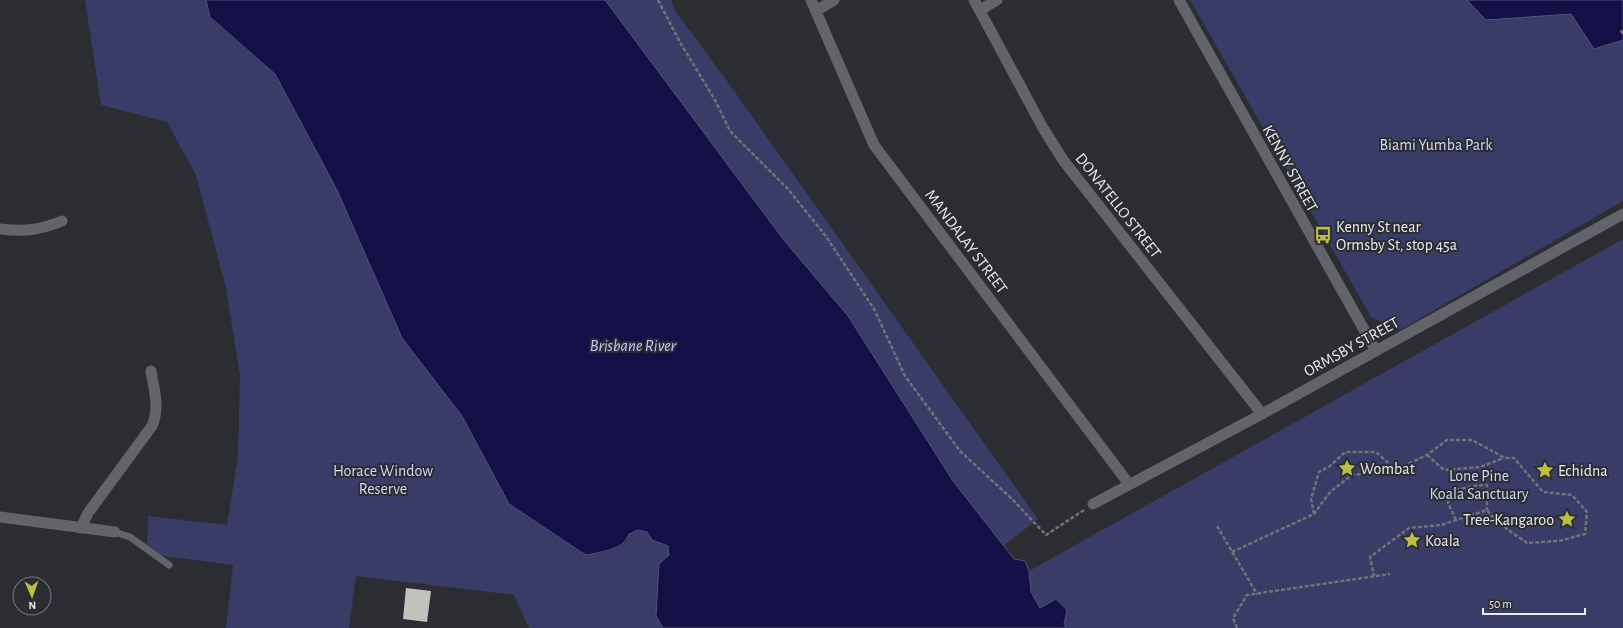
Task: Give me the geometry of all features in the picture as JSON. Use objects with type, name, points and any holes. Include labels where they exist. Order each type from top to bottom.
[{"type":"street","name":"MANDALAY STREET","points":[[811,0],[874,144],[1130,484]]},
{"type":"street","points":[[816,11],[834,0]]},
{"type":"street","name":"DONATELLO STREET","points":[[974,0],[1043,128],[1063,160],[1262,414]]},
{"type":"street","points":[[980,10],[997,0]]},
{"type":"street","name":"KENNY STREET","points":[[1179,0],[1376,351]]},
{"type":"street","name":"ORMSBY STREET","points":[[1093,504],[1262,414],[1623,214]]},
{"type":"street","points":[[0,229],[37,229],[62,221]]},
{"type":"street","points":[[81,528],[88,513],[155,420],[156,402],[151,371]]},
{"type":"street","points":[[0,517],[115,532]]},
{"type":"lane","points":[[115,532],[130,537],[169,565]]},
{"type":"path","points":[[658,0],[681,44],[715,100],[730,132],[788,189],[824,235],[874,309],[905,376],[960,451],[1012,499],[1046,535],[1093,504]]},
{"type":"path","points":[[1621,30],[1623,35]]},
{"type":"path","points":[[1232,552],[1314,514],[1330,492],[1352,475],[1395,470],[1427,455],[1447,440],[1472,440],[1504,458]]},
{"type":"path","points":[[1314,514],[1311,498],[1319,472],[1330,466],[1345,452],[1376,452],[1395,470]]},
{"type":"path","points":[[1427,455],[1444,470],[1480,467],[1504,458],[1514,458],[1543,492],[1572,495],[1587,512],[1585,534],[1559,541],[1527,543],[1496,521],[1487,510],[1487,485],[1473,486],[1451,491],[1448,504],[1456,520]]},
{"type":"path","points":[[1374,576],[1370,557],[1409,528],[1441,525],[1487,510]]},
{"type":"path","points":[[1217,526],[1256,594]]},
{"type":"path","points":[[1237,628],[1233,618],[1247,595],[1390,574]]},
{"type":"green space","name":"Horace Window Reserve","points":[[85,0],[206,0],[210,18],[275,74],[337,190],[402,338],[462,416],[509,504],[588,555],[626,542],[629,534],[638,530],[647,532],[652,540],[668,546],[669,555],[656,616],[663,628],[529,628],[514,595],[356,576],[349,628],[226,628],[233,565],[147,554],[148,516],[227,525],[238,456],[240,376],[226,288],[196,175],[167,122],[101,105]]},
{"type":"green space","points":[[605,0],[671,0],[676,12],[727,81],[1038,519],[1003,546],[953,481],[848,316],[783,239]]},
{"type":"green space","name":"Biami Yumba Park","points":[[1190,0],[1623,0],[1623,201],[1400,330],[1371,317]]},
{"type":"green space","name":"Lone Pine Koala Sanctuary","points":[[1623,239],[1623,628],[1066,628],[1064,624],[1040,609],[1031,592],[1029,571]]},
{"type":"water","name":"Brisbane River","points":[[206,0],[605,0],[783,239],[848,316],[953,481],[1014,559],[1025,561],[1029,571],[1031,592],[1040,608],[1056,599],[1067,610],[1064,624],[1066,628],[663,628],[656,616],[659,564],[669,555],[668,546],[652,540],[647,532],[638,530],[629,534],[626,540],[617,547],[607,551],[588,555],[584,554],[509,504],[462,416],[402,338],[337,190],[275,74],[210,17]]},
{"type":"water","points":[[1467,0],[1623,0],[1623,40],[1594,49],[1571,14],[1486,20]]},
{"type":"building","points":[[406,588],[431,591],[427,622],[403,619]]},
{"type":"place","name":"Kenny St near Ormsby St, stop 45a","points":[[1323,235]]},
{"type":"place","name":"Wombat","points":[[1347,468]]},
{"type":"place","name":"Echidna","points":[[1545,470]]},
{"type":"place","name":"Tree-Kangaroo","points":[[1567,519]]},
{"type":"place","name":"Koala","points":[[1412,540]]}]
